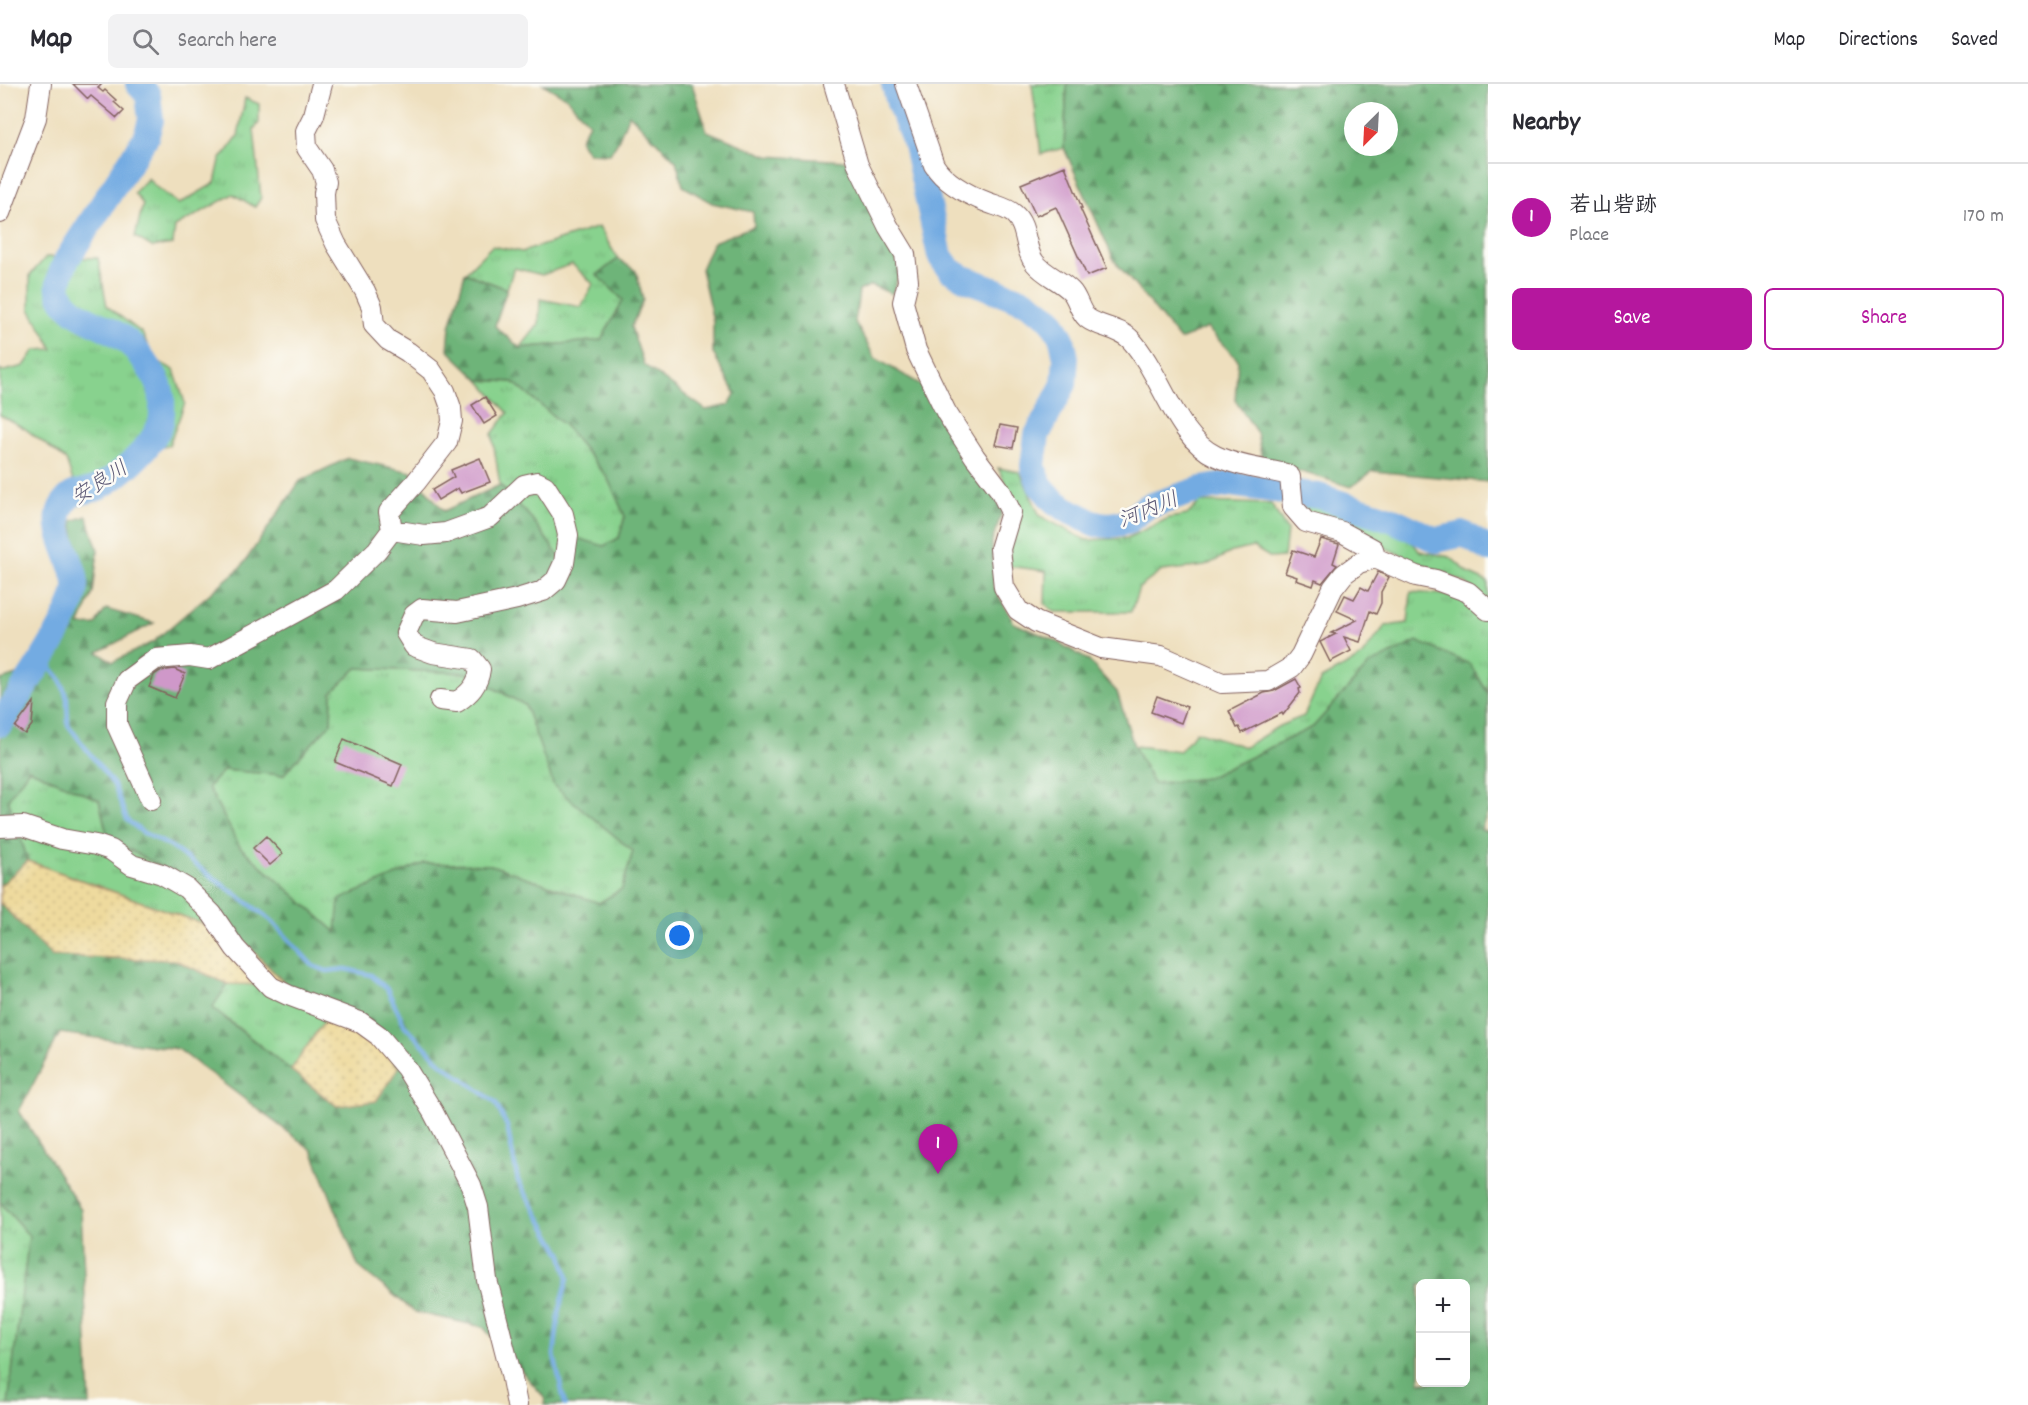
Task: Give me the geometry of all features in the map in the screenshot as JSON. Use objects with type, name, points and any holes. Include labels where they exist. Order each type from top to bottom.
[{"type":"street","points":[[0,213],[36,118],[41,84]]},
{"type":"street","points":[[151,800],[117,725],[117,702],[127,680],[156,659],[190,656],[209,659],[336,590],[376,550],[392,530],[389,512],[447,442],[452,421],[451,408],[445,391],[431,370],[388,340],[374,325],[372,308],[365,291],[336,244],[325,220],[326,182],[322,170],[308,148],[306,131],[314,115],[322,84]]},
{"type":"street","points":[[834,84],[858,165],[888,226],[905,254],[909,281],[903,302],[916,350],[946,412],[1000,490],[1011,512],[1000,549],[1004,587],[1018,610],[1036,622],[1101,648],[1161,656],[1222,683],[1268,681],[1292,667],[1301,655],[1333,588],[1344,574],[1359,563],[1375,558],[1416,576],[1436,580],[1468,592],[1488,609]]},
{"type":"street","points":[[906,84],[934,165],[941,176],[973,197],[1015,214],[1023,229],[1032,260],[1072,292],[1085,316],[1115,329],[1130,339],[1153,370],[1176,414],[1190,434],[1214,456],[1237,464],[1286,474],[1290,477],[1293,507],[1306,522],[1342,532],[1373,549],[1375,558]]},
{"type":"street","points":[[392,530],[424,535],[446,533],[490,517],[524,485],[537,482],[545,486],[563,513],[568,535],[564,563],[556,580],[543,591],[457,612],[422,609],[414,615],[406,633],[414,646],[433,653],[472,659],[480,669],[478,682],[466,696],[457,702],[440,700]]},
{"type":"street","points":[[0,827],[23,826],[62,839],[96,844],[111,850],[132,865],[162,874],[186,888],[212,914],[235,948],[271,987],[288,996],[360,1022],[378,1035],[411,1077],[433,1112],[471,1185],[478,1207],[487,1280],[512,1374],[517,1405]]},
{"type":"green space","points":[[543,84],[692,84],[707,131],[768,156],[846,161],[901,269],[892,294],[871,285],[859,291],[855,322],[875,358],[925,387],[1003,510],[992,541],[994,587],[1014,623],[1056,641],[1088,660],[1117,692],[1134,746],[1153,784],[1207,778],[1313,727],[1369,665],[1417,641],[1470,664],[1488,693],[1488,812],[1481,829],[1488,832],[1488,1405],[544,1405],[545,1398],[483,1327],[415,1312],[358,1266],[312,1150],[178,1049],[60,1033],[19,1111],[81,1209],[90,1405],[8,1405],[29,1236],[0,1202],[0,903],[52,956],[175,960],[228,984],[212,1008],[337,1106],[399,1067],[286,985],[184,879],[108,838],[99,800],[29,769],[8,799],[28,861],[0,886],[0,680],[17,675],[32,681],[83,590],[72,521],[87,516],[98,550],[93,593],[79,626],[95,625],[106,609],[154,623],[98,652],[113,662],[153,642],[242,566],[300,481],[348,458],[411,472],[444,511],[500,485],[532,519],[560,558],[577,538],[604,546],[619,538],[625,516],[607,477],[565,426],[513,382],[479,380],[448,350],[450,327],[465,273],[507,289],[495,326],[520,348],[601,340],[623,300],[597,275],[618,259],[636,271],[643,300],[631,327],[644,365],[706,410],[729,405],[735,394],[713,353],[713,321],[701,269],[713,242],[754,226],[753,212],[712,203],[683,186],[676,161],[629,114],[610,154],[588,153],[580,140],[589,123],[567,98]],"holes":[[[357,668],[466,673],[525,705],[554,786],[633,851],[622,889],[599,903],[491,865],[424,863],[339,900],[336,932],[240,847],[208,787],[224,770],[283,775],[331,723],[332,692]]]},
{"type":"green space","points":[[1032,84],[1067,84],[1064,148],[1041,154]]},
{"type":"green space","points":[[1067,84],[1488,84],[1488,482],[1373,471],[1351,487],[1262,460],[1257,433],[1235,400],[1238,360],[1207,328],[1180,340],[1114,260],[1064,148]]},
{"type":"green space","points":[[245,98],[259,104],[259,123],[254,129],[261,198],[255,207],[233,194],[175,227],[173,244],[152,247],[135,237],[143,204],[134,193],[148,178],[179,204],[215,183],[220,160],[238,136]]},
{"type":"green space","points":[[599,227],[618,259],[597,275],[624,300],[602,340],[520,348],[539,324],[540,299],[581,307],[593,284],[572,264],[542,275],[514,268],[507,289],[465,273],[492,246],[522,252]]},
{"type":"green space","points":[[46,257],[98,258],[107,306],[142,333],[154,359],[174,370],[185,403],[169,445],[136,449],[92,484],[74,484],[66,460],[24,428],[0,415],[0,370],[24,366],[35,350],[53,349],[30,309],[30,275]]},
{"type":"green space","points":[[479,380],[513,382],[565,426],[607,477],[625,516],[619,538],[604,546],[560,558],[532,519],[500,485],[492,434],[508,413]]},
{"type":"green space","points":[[998,468],[1020,472],[1040,516],[1086,540],[1127,538],[1169,518],[1187,515],[1200,502],[1271,504],[1287,530],[1284,557],[1271,558],[1253,547],[1232,552],[1205,566],[1162,571],[1139,588],[1131,612],[1055,612],[1045,604],[1046,571],[1009,566],[1009,546],[1019,512]]},
{"type":"green space","points":[[1327,504],[1404,530],[1419,551],[1450,557],[1470,574],[1488,582],[1488,602],[1466,583],[1309,515],[1302,505]]},
{"type":"green space","points":[[1411,592],[1459,596],[1488,624],[1488,693],[1470,664],[1369,665],[1313,727],[1207,778],[1153,784],[1134,746],[1180,751],[1196,731],[1245,747],[1279,726],[1304,716],[1321,679],[1360,658],[1385,626],[1408,623]]},
{"type":"green space","points":[[357,668],[466,673],[525,705],[555,786],[633,851],[622,889],[599,903],[491,865],[336,932],[240,847],[208,787],[224,770],[283,775],[331,723],[332,692]]},
{"type":"green space","points":[[29,769],[99,800],[108,838],[184,879],[239,937],[28,861],[8,799]]},
{"type":"green space","points":[[228,984],[286,985],[336,1004],[291,1070],[212,1007]]},
{"type":"green space","points":[[0,1202],[29,1236],[8,1405],[0,1405]]},
{"type":"sand","points":[[28,861],[239,937],[286,985],[228,984],[175,960],[52,956],[0,903],[0,886]]},
{"type":"sand","points":[[336,1004],[399,1067],[376,1101],[337,1106],[291,1070]]},
{"type":"building","points":[[73,84],[102,84],[98,88],[103,92],[105,90],[124,111],[117,118],[91,96],[88,99]]},
{"type":"building","points":[[1065,166],[1082,208],[1080,208],[1107,268],[1087,276],[1056,207],[1036,216],[1021,184]]},
{"type":"building","points":[[485,397],[497,416],[484,424],[472,405]]},
{"type":"building","points":[[1000,425],[1017,428],[1013,448],[995,445]]},
{"type":"building","points":[[480,458],[490,482],[461,493],[458,488],[438,500],[432,490],[454,477],[451,470]]},
{"type":"building","points":[[1321,539],[1339,544],[1333,563],[1337,565],[1322,583],[1315,580],[1313,586],[1285,573],[1293,550],[1314,557]]},
{"type":"building","points":[[1378,572],[1389,577],[1381,592],[1381,603],[1376,614],[1370,611],[1360,642],[1344,637],[1351,651],[1330,662],[1320,642],[1336,634],[1331,633],[1357,620],[1337,611],[1345,595],[1354,599],[1361,587],[1368,591]]},
{"type":"building","points":[[174,669],[185,674],[175,698],[149,687],[154,675],[160,671]]},
{"type":"building","points":[[1296,679],[1301,688],[1300,693],[1283,715],[1282,713],[1242,733],[1239,727],[1237,728],[1229,711]]},
{"type":"building","points":[[1157,696],[1187,707],[1181,723],[1151,712]]},
{"type":"building","points":[[34,702],[32,725],[25,734],[15,727]]},
{"type":"building","points":[[344,739],[402,764],[393,786],[335,762]]},
{"type":"building","points":[[266,836],[283,854],[270,865],[253,848]]},
{"type":"waterway","name":"安良川","points":[[0,724],[57,635],[73,598],[76,585],[75,576],[59,525],[62,506],[70,496],[97,488],[124,469],[142,452],[156,434],[161,422],[161,391],[156,378],[144,360],[131,344],[119,335],[69,307],[59,290],[61,274],[67,259],[146,137],[151,120],[148,95],[138,84]]},
{"type":"waterway","name":"河内川","points":[[894,84],[916,145],[940,256],[950,270],[966,279],[1026,302],[1051,319],[1062,339],[1066,358],[1064,384],[1037,435],[1033,466],[1040,485],[1054,501],[1096,524],[1110,525],[1127,522],[1146,507],[1201,489],[1231,484],[1319,496],[1393,520],[1436,540],[1464,534],[1488,549]]},
{"type":"waterway","points":[[42,657],[60,679],[67,698],[68,725],[114,785],[127,820],[142,832],[170,846],[271,920],[313,966],[327,971],[346,969],[371,975],[387,989],[405,1026],[441,1063],[495,1102],[507,1126],[518,1181],[562,1255],[568,1278],[559,1313],[554,1355],[565,1405]]},
{"type":"place","name":"若山砦跡","points":[[938,1174]]}]
